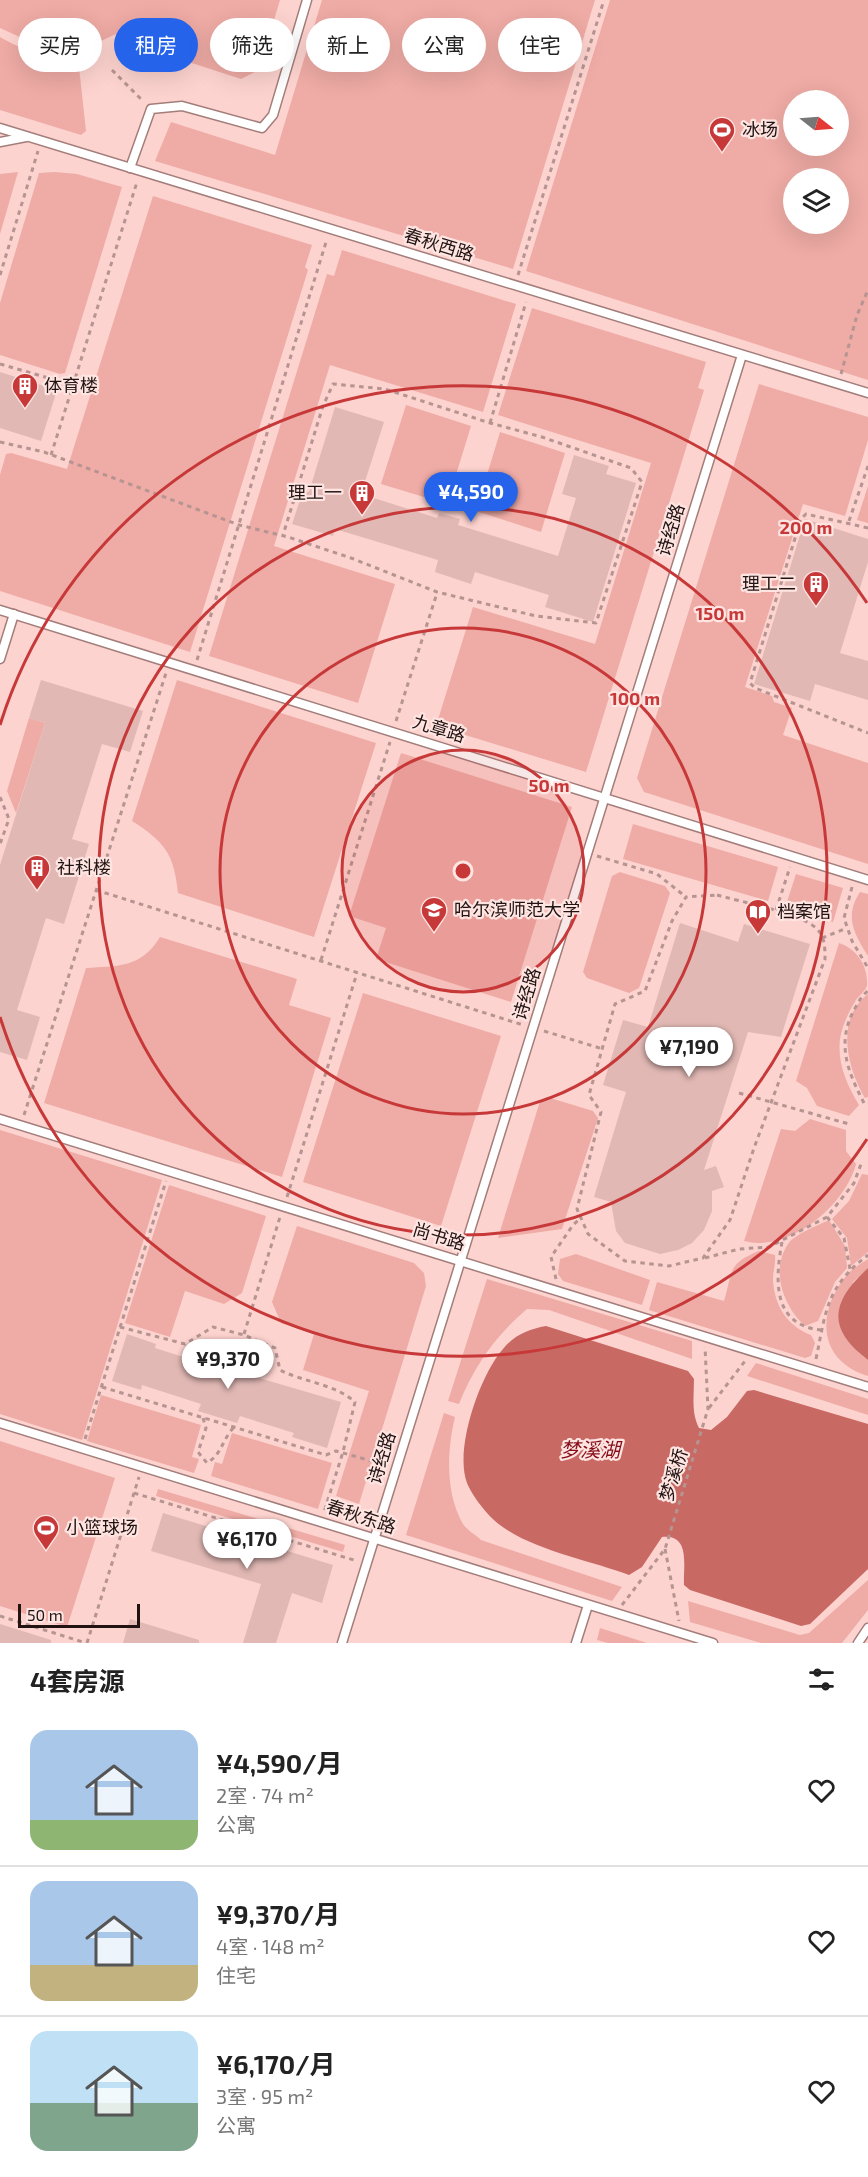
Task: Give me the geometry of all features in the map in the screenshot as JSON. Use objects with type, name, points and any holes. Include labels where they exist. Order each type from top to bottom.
[{"type":"lane","points":[[130,168],[150,108],[182,106],[262,128],[273,115],[307,0]]},
{"type":"lane","name":"春秋西路","points":[[0,128],[868,393]]},
{"type":"lane","points":[[0,142],[27,136]]},
{"type":"lane","name":"诗经路","points":[[342,1643],[742,355]]},
{"type":"lane","name":"九章路","points":[[0,610],[868,880]]},
{"type":"lane","points":[[0,659],[14,614]]},
{"type":"lane","name":"尚书路","points":[[0,1119],[868,1387]]},
{"type":"lane","name":"春秋东路","points":[[0,1423],[713,1643]]},
{"type":"lane","points":[[576,1643],[588,1605]]},
{"type":"lane","points":[[858,1643],[868,1628]]},
{"type":"path","points":[[515,286],[604,0]]},
{"type":"path","points":[[112,70],[150,108]]},
{"type":"path","points":[[0,275],[41,141]]},
{"type":"path","points":[[51,455],[140,171]]},
{"type":"path","points":[[194,670],[331,229]]},
{"type":"path","points":[[490,423],[530,290]]},
{"type":"path","points":[[838,384],[857,315],[868,290]]},
{"type":"path","points":[[0,364],[73,386]]},
{"type":"path","points":[[0,442],[51,455],[239,525],[283,535],[351,558],[437,592],[536,616],[596,623],[642,482],[631,468],[542,437],[490,423],[385,389],[333,384],[323,406],[283,535]]},
{"type":"path","points":[[849,522],[868,466]]},
{"type":"path","points":[[868,528],[806,514],[801,519],[750,683],[755,688],[868,733]]},
{"type":"path","points":[[321,960],[437,592]]},
{"type":"path","points":[[21,1125],[170,663]]},
{"type":"path","points":[[0,796],[9,819],[0,844]]},
{"type":"path","points":[[588,853],[657,874],[686,897],[717,895],[776,910],[816,927],[825,945],[825,958],[730,1220],[703,1258]]},
{"type":"path","points":[[776,910],[793,857]]},
{"type":"path","points":[[855,876],[844,918],[868,968]]},
{"type":"path","points":[[96,890],[603,1049]]},
{"type":"path","points":[[686,897],[672,921],[645,991],[615,1004],[589,1095],[601,1112],[577,1209],[588,1234],[625,1261],[669,1266],[739,1248],[769,1247],[827,1217],[854,1183],[861,1164]]},
{"type":"path","points":[[822,938],[847,928]]},
{"type":"path","points":[[244,1335],[357,972]]},
{"type":"path","points":[[864,1103],[849,1073],[843,1049],[848,1021],[862,996],[868,991]]},
{"type":"path","points":[[739,1093],[849,1124]]},
{"type":"path","points":[[82,1448],[169,1171]]},
{"type":"path","points":[[827,1217],[844,1238],[850,1269]]},
{"type":"path","points":[[560,1292],[551,1257],[573,1225],[581,1218]]},
{"type":"path","points":[[782,1242],[778,1276],[779,1294],[785,1310],[792,1321],[807,1329],[821,1330]]},
{"type":"path","points":[[814,1371],[822,1320],[833,1293],[850,1269],[868,1255]]},
{"type":"path","points":[[120,1327],[185,1344],[213,1327],[244,1335],[275,1348],[280,1370],[297,1378],[345,1393],[355,1402],[343,1452],[321,1522]]},
{"type":"path","points":[[705,1337],[708,1409]]},
{"type":"path","points":[[708,1409],[752,1352]]},
{"type":"path","points":[[102,1387],[326,1455],[336,1451],[343,1452],[397,1467]]},
{"type":"path","name":"梦溪桥","points":[[665,1549],[708,1409]]},
{"type":"path","points":[[203,1418],[206,1428],[198,1452],[207,1463],[218,1457],[227,1434],[234,1427]]},
{"type":"path","points":[[0,1616],[87,1643],[143,1467]]},
{"type":"path","points":[[135,1493],[367,1564]]},
{"type":"path","points":[[615,1613],[665,1549]]},
{"type":"path","points":[[665,1549],[682,1634]]},
{"type":"shaded area","points":[[0,0],[280,0],[275,18],[210,18],[210,69],[198,65],[198,18],[114,18],[114,35],[102,41],[102,18],[18,18],[18,36],[0,28]]},
{"type":"shaded area","points":[[322,0],[595,0],[582,43],[582,18],[498,18],[498,72],[573,72],[513,269],[155,161],[171,122],[275,155],[306,53],[306,72],[390,72],[390,18],[317,18]]},
{"type":"shaded area","name":"冰场","points":[[610,0],[868,0],[868,380],[526,271]]},
{"type":"shaded area","points":[[0,37],[18,46],[18,72],[80,72],[86,131],[81,135],[0,110]]},
{"type":"shaded area","points":[[219,72],[255,72],[241,79]]},
{"type":"shaded area","points":[[18,172],[0,234],[0,174]]},
{"type":"shaded area","points":[[39,173],[77,174],[122,187],[65,373],[60,374],[0,355],[0,303]]},
{"type":"shaded area","points":[[153,196],[312,245],[305,267],[308,270],[190,652],[0,591],[0,475],[6,454],[11,453],[67,469]]},
{"type":"shaded area","points":[[342,250],[516,304],[483,412],[330,365],[274,546],[395,584],[358,703],[209,656],[327,274],[334,276]]},
{"type":"shaded area","points":[[532,308],[706,362],[698,388],[704,390],[586,772],[436,726],[473,607],[595,644],[651,463],[498,415]]},
{"type":"shaded area","points":[[759,384],[868,417],[868,440],[845,516],[803,504],[745,687],[772,696],[774,702],[792,708],[783,735],[868,763],[868,864],[644,792],[637,778]]},
{"type":"shaded area","points":[[406,405],[471,426],[447,504],[381,484]]},
{"type":"shaded area","points":[[500,432],[565,453],[541,532],[476,511]]},
{"type":"shaded area","points":[[868,486],[868,523],[857,520]]},
{"type":"shaded area","points":[[177,680],[376,743],[314,937],[178,893],[174,868],[166,850],[153,836],[132,821]]},
{"type":"shaded area","points":[[29,718],[45,723],[16,813],[7,791]]},
{"type":"shaded area","points":[[401,753],[572,807],[511,1002],[376,959],[386,928],[349,916]]},
{"type":"shaded area","points":[[633,824],[778,867],[768,901],[623,859]]},
{"type":"shaded area","points":[[620,872],[665,886],[670,893],[639,988],[629,993],[587,978],[583,972],[612,876]]},
{"type":"shaded area","points":[[796,874],[843,888],[833,922],[785,908]]},
{"type":"shaded area","points":[[860,892],[868,894],[868,956],[855,932],[852,917],[855,901]]},
{"type":"shaded area","points":[[160,937],[297,979],[289,1005],[331,1018],[282,1177],[44,1103],[86,968],[118,965],[137,960],[153,947]]},
{"type":"shaded area","points":[[839,943],[851,949],[860,959],[867,978],[867,985],[851,1009],[840,1039],[840,1057],[844,1074],[859,1105],[849,1116],[817,1106],[807,1088],[796,1081]]},
{"type":"shaded area","points":[[363,993],[501,1036],[441,1226],[303,1182]]},
{"type":"shaded area","points":[[868,994],[868,1097],[865,1098],[853,1073],[847,1044],[851,1017],[858,1004]]},
{"type":"shaded area","points":[[547,1097],[593,1111],[598,1118],[562,1229],[498,1238],[540,1101]]},
{"type":"shaded area","points":[[810,1119],[846,1130],[846,1151],[856,1164],[850,1180],[828,1210],[813,1223],[796,1233],[779,1240],[761,1243],[744,1241],[781,1129],[795,1131]]},
{"type":"shaded area","points":[[0,1130],[162,1180],[82,1440],[0,1414]]},
{"type":"shaded area","points":[[862,1174],[868,1175],[868,1252],[851,1266],[847,1238],[832,1219],[849,1201]]},
{"type":"shaded area","points":[[169,1185],[266,1216],[242,1293],[224,1304],[185,1291],[170,1337],[125,1323]]},
{"type":"shaded area","points":[[829,1220],[845,1246],[847,1268],[835,1282],[818,1321],[805,1326],[786,1299],[780,1277],[780,1266],[783,1254],[791,1240]]},
{"type":"shaded area","points":[[297,1226],[414,1263],[424,1273],[426,1286],[359,1504],[336,1496],[369,1391],[303,1370],[314,1334],[281,1323],[272,1302]]},
{"type":"shaded area","points":[[759,1251],[775,1255],[773,1279],[779,1306],[795,1326],[811,1335],[815,1343],[811,1356],[805,1358],[649,1310],[657,1282],[724,1301],[736,1265]]},
{"type":"shaded area","points":[[576,1254],[650,1280],[642,1305],[563,1281],[558,1274],[560,1259]]},
{"type":"shaded area","points":[[868,1259],[868,1268],[853,1282],[858,1352],[868,1360],[868,1376],[851,1369],[839,1359],[831,1348],[827,1334],[827,1320],[836,1290],[848,1273]]},
{"type":"shaded area","points":[[487,1279],[692,1341],[692,1359],[549,1310],[527,1309],[505,1329],[487,1352],[459,1404],[448,1401]]},
{"type":"shaded area","points":[[756,1363],[868,1399],[868,1415],[747,1376]]},
{"type":"shaded area","points":[[101,1395],[201,1425],[192,1457],[199,1459],[194,1473],[87,1441]]},
{"type":"shaded area","points":[[444,1413],[455,1417],[450,1443],[450,1485],[457,1512],[463,1524],[481,1540],[622,1587],[612,1601],[406,1535]]},
{"type":"shaded area","points":[[232,1433],[332,1463],[318,1509],[211,1476],[215,1462],[222,1464]]},
{"type":"shaded area","name":"小篮球场","points":[[0,1441],[115,1478],[67,1627],[0,1606]]},
{"type":"shaded area","points":[[158,1489],[345,1545],[343,1552],[156,1496]]},
{"type":"shaded area","points":[[868,1580],[868,1610],[842,1643],[761,1643],[690,1622],[688,1601],[800,1635],[809,1633]]},
{"type":"shaded area","points":[[600,1628],[647,1643],[608,1643],[597,1640]]},
{"type":"water","points":[[868,1268],[868,1360],[845,1337],[838,1315],[846,1292]]},
{"type":"water","name":"梦溪湖","points":[[546,1326],[688,1371],[694,1379],[694,1410],[699,1428],[711,1430],[727,1417],[747,1391],[754,1390],[868,1424],[868,1569],[810,1624],[801,1626],[690,1590],[684,1585],[684,1553],[678,1541],[671,1537],[662,1537],[642,1567],[629,1575],[534,1544],[500,1525],[481,1506],[467,1483],[464,1451],[467,1433],[478,1394],[494,1361],[512,1340],[522,1333]]},
{"type":"building","name":"体育楼","points":[[0,372],[57,390],[41,441],[0,428]]},
{"type":"building","name":"理工一","points":[[335,407],[384,422],[361,494],[437,518],[439,513],[460,519],[458,525],[558,556],[576,498],[562,494],[574,455],[609,466],[606,474],[636,483],[593,622],[545,607],[549,595],[475,572],[471,584],[435,572],[438,560],[335,529],[333,536],[292,524],[303,491],[309,492]]},
{"type":"building","name":"理工二","points":[[805,519],[868,539],[868,562],[840,653],[868,661],[868,700],[815,684],[810,701],[754,684]]},
{"type":"building","name":"社科楼","points":[[41,680],[143,711],[130,752],[102,744],[72,839],[89,844],[64,924],[46,918],[17,1010],[40,1017],[27,1060],[0,1052],[0,865],[45,723],[29,718]]},
{"type":"building","points":[[680,923],[738,942],[744,924],[810,944],[781,1037],[748,1032],[704,1170],[716,1166],[724,1187],[712,1191],[712,1211],[704,1230],[692,1243],[678,1250],[660,1254],[625,1243],[616,1231],[611,1202],[594,1197],[626,1092],[603,1085],[623,1020],[648,1027]]},
{"type":"building","points":[[127,1334],[156,1344],[155,1348],[221,1369],[229,1345],[259,1354],[252,1376],[341,1402],[327,1448],[292,1437],[294,1433],[240,1416],[237,1423],[198,1411],[201,1404],[142,1385],[141,1390],[112,1381]]},
{"type":"building","points":[[163,1513],[333,1565],[322,1603],[292,1593],[276,1643],[243,1643],[261,1584],[151,1551]]},
{"type":"building","points":[[130,1619],[199,1640],[199,1643],[123,1643]]},
{"type":"building","points":[[0,1624],[51,1640],[51,1643],[0,1643]]},
{"type":"place","name":"冰场","points":[[722,153]]},
{"type":"place","name":"体育楼","points":[[25,409]]},
{"type":"place","name":"理工一","points":[[362,516]]},
{"type":"place","name":"理工二","points":[[816,607]]},
{"type":"place","name":"社科楼","points":[[37,891]]},
{"type":"place","name":"哈尔滨师范大学","points":[[434,933]]},
{"type":"place","name":"档案馆","points":[[758,935]]},
{"type":"place","name":"小篮球场","points":[[46,1551]]}]
